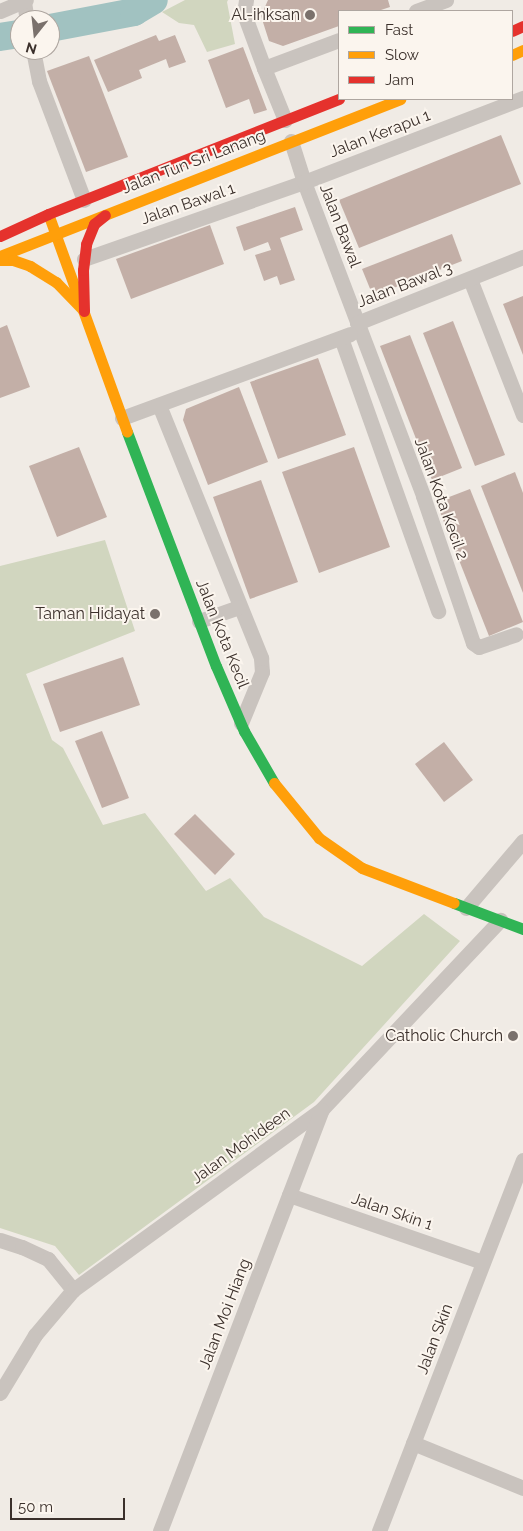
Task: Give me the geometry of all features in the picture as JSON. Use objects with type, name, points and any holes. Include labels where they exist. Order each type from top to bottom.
[{"type":"main road","name":"Jalan Tun Sri Lanang","points":[[0,236],[48,214],[338,100]]},
{"type":"main road","name":"Jalan Tun Sri Lanang","points":[[0,256],[397,100]]},
{"type":"main road","name":"Jalan Kota Kecil","points":[[48,214],[122,418],[199,621],[241,722],[262,764],[280,792],[319,838],[362,868],[523,929]]},
{"type":"main road","points":[[84,311],[84,259],[86,244],[94,224],[107,214]]},
{"type":"main road","points":[[0,260],[13,260],[30,266],[56,282],[84,311]]},
{"type":"street","points":[[246,0],[243,8],[244,14],[285,120]]},
{"type":"street","points":[[419,10],[446,0]]},
{"type":"street","points":[[0,11],[26,9]]},
{"type":"street","points":[[264,68],[338,40]]},
{"type":"street","points":[[35,60],[39,81],[84,200]]},
{"type":"street","name":"Jalan Kerapu 1","points":[[304,182],[523,98]]},
{"type":"street","name":"Jalan Bawal","points":[[291,142],[304,182],[359,327]]},
{"type":"street","name":"Jalan Bawal 1","points":[[84,259],[304,182]]},
{"type":"street","points":[[470,279],[523,257]]},
{"type":"street","name":"Jalan Bawal 3","points":[[122,418],[341,338],[359,327],[470,279],[523,415]]},
{"type":"street","name":"Jalan Kota Kecil 2","points":[[359,327],[423,496],[473,643],[479,647],[516,634]]},
{"type":"street","points":[[341,338],[438,611]]},
{"type":"street","points":[[159,405],[261,658],[262,672],[241,722]]},
{"type":"street","points":[[199,621],[239,607]]},
{"type":"street","points":[[466,908],[523,841]]},
{"type":"street","name":"Jalan Mohideen","points":[[0,1393],[35,1335],[73,1290],[322,1109],[500,920]]},
{"type":"street","name":"Jalan Moi Hiang","points":[[160,1531],[322,1109]]},
{"type":"street","name":"Jalan Skin","points":[[379,1531],[523,1160]]},
{"type":"street","name":"Jalan Skin 1","points":[[289,1195],[483,1262]]},
{"type":"street","points":[[0,1240],[22,1247],[48,1259],[73,1290]]},
{"type":"street","points":[[413,1442],[523,1488]]},
{"type":"green space","points":[[185,0],[228,0],[235,44],[207,52],[194,25],[179,23],[162,12]]},
{"type":"green space","points":[[105,540],[135,631],[26,674],[52,740],[63,748],[103,825],[145,813],[206,891],[230,878],[264,917],[362,966],[424,914],[460,941],[314,1102],[79,1275],[55,1246],[0,1228],[0,566]]},
{"type":"building","points":[[268,0],[388,0],[390,7],[381,10],[338,10],[338,26],[283,46],[269,41],[261,16]]},
{"type":"building","points":[[156,35],[159,41],[175,35],[186,62],[169,68],[166,59],[139,70],[142,78],[108,92],[94,60]]},
{"type":"building","points":[[243,47],[267,110],[254,114],[249,99],[226,108],[208,60]]},
{"type":"building","points":[[89,56],[128,157],[86,172],[47,71]]},
{"type":"building","points":[[501,135],[521,184],[359,248],[339,200]]},
{"type":"building","points":[[295,207],[303,230],[280,238],[295,280],[280,285],[277,276],[264,281],[255,255],[271,250],[268,242],[244,251],[236,227]]},
{"type":"building","points":[[210,225],[224,264],[131,299],[116,259]]},
{"type":"building","points":[[452,234],[462,261],[373,296],[362,269]]},
{"type":"building","points":[[523,296],[523,355],[503,304]]},
{"type":"building","points":[[453,321],[505,455],[475,466],[423,333]]},
{"type":"building","points":[[7,325],[30,387],[0,398],[0,328]]},
{"type":"building","points":[[410,335],[462,468],[432,480],[380,346]]},
{"type":"building","points":[[318,358],[346,435],[278,459],[250,382]]},
{"type":"building","points":[[239,387],[268,462],[208,485],[183,420],[186,409]]},
{"type":"building","points":[[79,447],[107,517],[57,537],[29,466]]},
{"type":"building","points":[[354,447],[390,547],[319,573],[282,472]]},
{"type":"building","points":[[515,472],[523,493],[523,593],[481,486]]},
{"type":"building","points":[[261,480],[298,582],[250,599],[213,497]]},
{"type":"building","points":[[470,489],[523,622],[489,636],[436,502]]},
{"type":"building","points":[[123,657],[140,705],[60,732],[43,684]]},
{"type":"building","points":[[102,731],[129,798],[102,808],[75,741]]},
{"type":"building","points":[[444,742],[473,780],[444,802],[415,764]]},
{"type":"building","points":[[195,814],[235,854],[215,875],[174,834]]},
{"type":"waterway","points":[[60,26],[134,12],[154,0]]},
{"type":"waterway","points":[[0,37],[10,36]]},
{"type":"traffic: fast","points":[[127,432],[216,666],[244,731],[274,783]]},
{"type":"traffic: fast","points":[[454,903],[523,929]]},
{"type":"traffic: slow","points":[[513,55],[523,50]]},
{"type":"traffic: slow","points":[[0,256],[397,100]]},
{"type":"traffic: slow","points":[[50,219],[127,432]]},
{"type":"traffic: slow","points":[[0,260],[13,260],[30,266],[56,282],[84,311]]},
{"type":"traffic: slow","points":[[274,783],[319,838],[362,868],[454,903]]},
{"type":"traffic: jam","points":[[513,31],[523,26]]},
{"type":"traffic: jam","points":[[0,236],[48,214],[338,99]]},
{"type":"traffic: jam","points":[[84,311],[83,270],[86,244],[94,224],[105,215]]},
{"type":"place","name":"Al-ihksan","points":[[310,15]]},
{"type":"place","name":"Taman Hidayat","points":[[155,614]]},
{"type":"place","name":"Catholic Church","points":[[513,1036]]}]
